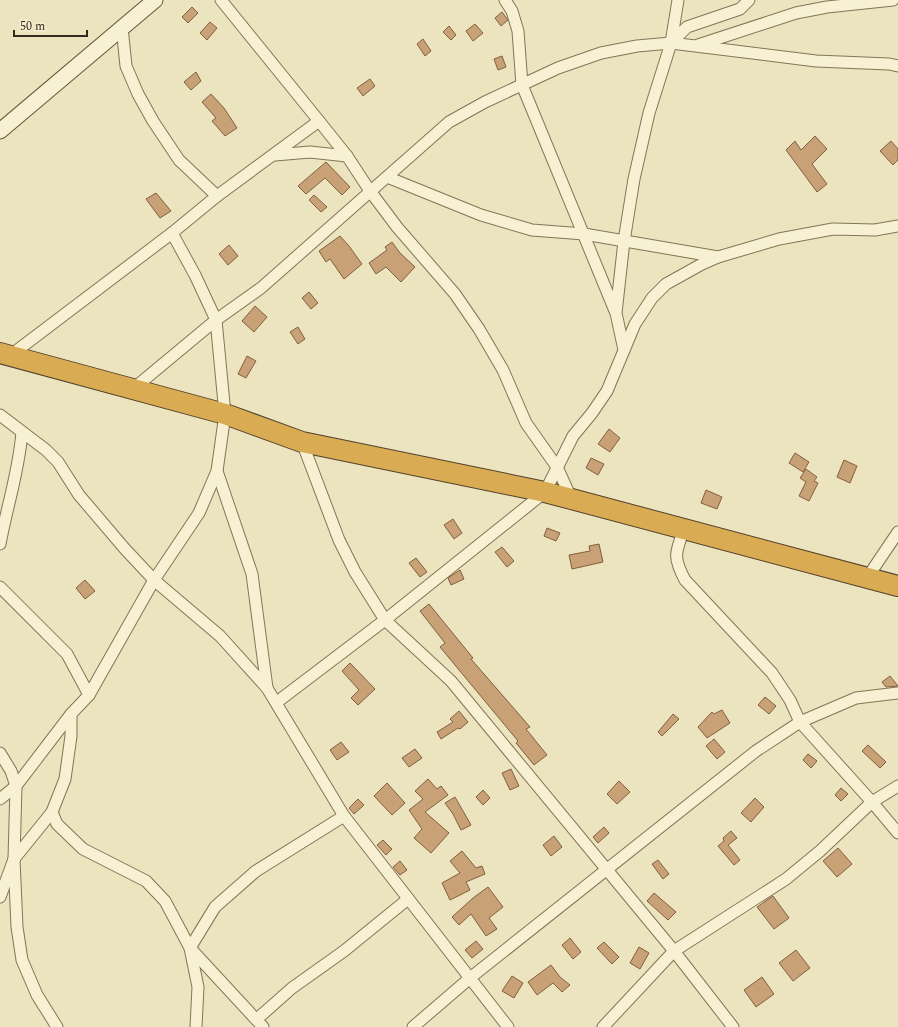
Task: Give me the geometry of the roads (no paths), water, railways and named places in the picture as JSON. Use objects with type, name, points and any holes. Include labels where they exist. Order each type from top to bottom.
[{"type":"highway","points":[[5,354],[225,414],[302,442],[545,492],[898,586]]},
{"type":"main road","points":[[0,131],[155,0]]},
{"type":"street","points":[[221,0],[320,121],[347,156],[370,191],[397,227],[455,294],[479,329],[503,370],[526,424],[557,467],[572,500]]},
{"type":"street","points":[[505,0],[512,10],[518,30],[522,85],[616,313],[624,351]]},
{"type":"street","points":[[616,313],[624,241],[634,179],[671,43],[678,0]]},
{"type":"street","points":[[671,43],[687,27],[740,9],[749,0]]},
{"type":"street","points":[[696,46],[796,13],[826,7],[893,0]]},
{"type":"street","points":[[122,27],[126,66],[138,94],[153,121],[179,160],[217,196]]},
{"type":"street","points":[[133,389],[216,320],[262,288],[370,191],[450,122],[485,102],[558,68],[601,53],[637,46],[671,43],[816,61],[889,64],[898,66]]},
{"type":"street","points":[[5,354],[172,233],[217,196],[320,121]]},
{"type":"street","points":[[273,156],[310,152],[347,156]]},
{"type":"street","points":[[387,177],[481,215],[532,230],[584,234],[718,257]]},
{"type":"street","points":[[277,702],[385,620],[545,492],[573,436],[596,408],[607,391],[635,324],[652,298],[666,284],[718,257],[814,231],[833,229],[875,230],[898,226]]},
{"type":"street","points":[[0,799],[16,786],[72,714],[89,695],[154,580],[200,512],[217,471],[225,414],[216,320],[195,275],[172,233]]},
{"type":"street","points":[[0,415],[46,450],[58,462],[80,495],[154,580],[220,636],[267,688],[277,702],[344,816],[508,1027]]},
{"type":"street","points":[[0,544],[4,519],[16,478],[22,432]]},
{"type":"street","points":[[302,442],[338,540],[355,572],[385,620],[451,681],[674,952],[733,1027]]},
{"type":"street","points":[[217,471],[252,574],[267,688]]},
{"type":"street","points":[[684,530],[677,548],[677,565],[684,580],[772,673],[790,700],[800,722],[898,833]]},
{"type":"street","points":[[867,578],[898,532]]},
{"type":"street","points":[[0,587],[67,654],[89,695]]},
{"type":"street","points":[[413,1027],[470,978],[756,751],[800,722],[856,698],[898,692]]},
{"type":"street","points":[[0,897],[14,859],[52,812],[65,779],[71,736],[72,714]]},
{"type":"street","points":[[0,753],[11,771],[16,786],[14,859],[17,928],[22,960],[37,995],[57,1027]]},
{"type":"street","points":[[603,1027],[674,952],[786,879],[820,851],[872,802],[898,786]]},
{"type":"street","points":[[52,812],[57,824],[82,849],[146,881],[165,901],[190,948],[260,1023],[292,988],[344,951],[408,899]]},
{"type":"street","points":[[196,1027],[198,987],[190,948],[215,907],[256,871],[344,816]]}]
